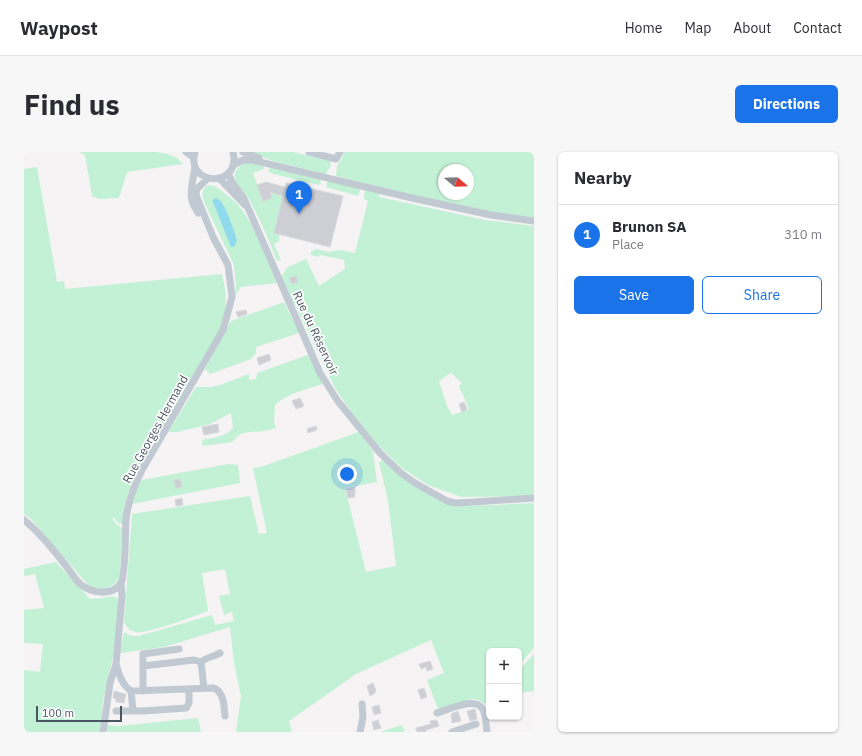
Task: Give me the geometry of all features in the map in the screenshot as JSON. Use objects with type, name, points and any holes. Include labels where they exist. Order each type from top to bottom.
[{"type":"street","points":[[186,152],[194,154]]},
{"type":"street","points":[[195,167],[199,174],[207,178],[220,179],[228,174],[233,165],[233,152]]},
{"type":"street","points":[[243,152],[266,162]]},
{"type":"street","points":[[309,152],[336,160],[340,152]]},
{"type":"street","name":"Rue Georges Hermand","points":[[116,664],[122,596],[121,583],[124,569],[126,517],[132,491],[142,470],[223,330],[232,297],[228,265],[191,199],[195,167],[194,154]]},
{"type":"street","points":[[233,165],[243,160],[266,162],[412,198],[490,215],[534,221]]},
{"type":"street","name":"Rue du Réservoir","points":[[228,174],[243,197],[320,373],[337,400],[380,453],[401,473],[415,483],[447,501],[455,503],[534,498]]},
{"type":"street","name":"Rue Georges Hermand","points":[[207,178],[197,189],[196,195],[213,237]]},
{"type":"street","name":"Rue du Réservoir","points":[[220,179],[249,210]]},
{"type":"street","points":[[24,520],[34,528],[81,584],[96,593],[111,591],[121,583]]},
{"type":"street","points":[[143,691],[143,654],[179,649]]},
{"type":"street","points":[[201,662],[204,659],[215,657],[220,653]]},
{"type":"street","points":[[143,666],[194,660],[201,662]]},
{"type":"street","points":[[201,662],[204,688]]},
{"type":"street","points":[[116,664],[124,685],[132,691],[213,688],[219,691],[224,705],[225,716]]},
{"type":"street","points":[[103,732],[110,683],[116,664]]},
{"type":"street","points":[[116,711],[186,708],[189,703],[189,689]]},
{"type":"street","points":[[132,691],[133,710]]},
{"type":"street","points":[[437,714],[473,703],[480,705],[484,712],[487,732]]},
{"type":"street","points":[[360,732],[363,717],[362,704]]},
{"type":"street","points":[[452,732],[476,724]]},
{"type":"green space","points":[[79,152],[157,152],[175,157],[183,164],[127,172],[119,198],[99,199],[92,196],[85,155]]},
{"type":"green space","points":[[251,152],[293,152],[330,161],[331,165],[326,174],[273,161]]},
{"type":"green space","points":[[344,152],[534,152],[534,218],[488,212],[421,198],[336,176],[337,166]]},
{"type":"green space","points":[[247,162],[263,165],[264,167],[264,169],[253,173],[263,201],[272,198],[270,192],[283,196],[279,241],[274,244],[281,260],[277,261],[254,209],[245,193],[235,180],[237,170],[240,166]]},
{"type":"green space","points":[[37,167],[57,282],[64,281],[65,289],[222,274],[225,288],[226,305],[223,325],[137,474],[127,496],[123,524],[112,518],[117,525],[122,528],[120,576],[110,587],[101,589],[88,585],[31,519],[24,514],[24,169]]},
{"type":"green space","points":[[271,168],[320,178],[321,183],[319,185],[270,173],[268,170]]},
{"type":"green space","points":[[331,180],[358,188],[360,190],[358,196],[326,187],[327,182]]},
{"type":"green space","points":[[208,185],[219,189],[234,201],[247,217],[257,235],[277,283],[241,287],[235,296],[236,287],[234,265],[205,204],[202,194],[205,187]]},
{"type":"green space","points":[[366,190],[379,193],[379,197],[485,220],[534,226],[534,496],[461,497],[428,485],[402,468],[378,445],[352,413],[335,388],[294,303],[292,304],[282,275],[288,267],[306,259],[319,286],[345,269],[344,260],[321,255],[317,257],[310,254],[312,251],[317,249],[328,252],[341,250],[355,253],[368,201],[364,199]],"holes":[[[451,373],[462,383],[459,386],[469,409],[452,415],[447,406],[439,381]]]},
{"type":"green space","points":[[284,302],[299,333],[256,347],[256,353],[251,359],[210,374],[205,369],[231,321]]},
{"type":"green space","points":[[308,355],[323,384],[292,394],[275,405],[274,423],[276,428],[240,434],[232,442],[203,446],[202,440],[223,435],[233,428],[231,413],[210,424],[177,432],[168,432],[196,387],[211,387],[220,385],[249,374],[249,380],[256,379],[257,373]]},
{"type":"green space","points":[[359,432],[373,451],[377,482],[345,488],[366,572],[396,566],[388,500],[379,462],[383,460],[447,499],[471,506],[534,503],[534,648],[522,662],[522,648],[486,648],[485,704],[476,699],[472,699],[438,709],[427,680],[444,673],[431,640],[356,674],[289,721],[292,732],[236,732],[241,696],[234,663],[230,627],[164,647],[120,653],[124,632],[131,636],[139,636],[212,615],[215,625],[234,621],[232,612],[224,615],[219,596],[230,594],[225,569],[202,573],[208,611],[173,624],[143,632],[130,630],[127,627],[124,622],[132,514],[250,496],[259,534],[267,533],[253,468],[261,467]]},
{"type":"green space","points":[[229,464],[238,465],[240,483],[132,504],[141,480]]},
{"type":"green space","points":[[56,562],[90,599],[114,596],[119,600],[116,643],[103,701],[100,732],[24,732],[24,670],[40,672],[43,644],[24,643],[24,610],[44,608],[35,574],[24,576],[24,569]]},
{"type":"green space","points":[[534,654],[534,691],[522,693],[522,667]]},
{"type":"green space","points":[[198,718],[201,732],[107,732],[107,725],[119,726]]},
{"type":"green space","points":[[402,725],[405,732],[380,732]]},
{"type":"water","points":[[215,198],[222,203],[228,215],[237,240],[234,247],[231,247],[212,201]]},
{"type":"building","points":[[266,182],[285,187],[286,183],[343,196],[330,247],[274,233],[283,196],[270,192],[272,198],[263,201],[257,185]]},
{"type":"building","points":[[296,276],[298,282],[292,284],[289,278]]},
{"type":"building","points":[[246,310],[247,314],[238,317],[236,312]]},
{"type":"building","points":[[269,354],[271,360],[259,365],[257,358]]},
{"type":"building","points":[[300,398],[304,406],[296,409],[292,401]]},
{"type":"building","points":[[464,402],[467,409],[462,412],[459,404]]},
{"type":"building","points":[[218,424],[219,432],[204,435],[202,427]]},
{"type":"building","points":[[316,426],[317,430],[308,433],[307,429]]},
{"type":"building","points":[[180,479],[182,487],[176,488],[174,480]]},
{"type":"building","points":[[355,487],[355,497],[348,498],[346,489]]},
{"type":"building","points":[[182,498],[183,505],[176,506],[175,500]]},
{"type":"building","points":[[430,661],[433,669],[427,671],[426,667],[421,669],[419,664]]},
{"type":"building","points":[[373,683],[376,690],[375,693],[370,696],[367,686]]},
{"type":"building","points":[[424,688],[427,697],[421,699],[418,690]]},
{"type":"building","points":[[114,691],[126,694],[124,703],[116,702],[116,699],[113,698]]},
{"type":"building","points":[[379,705],[381,713],[374,715],[372,707]]},
{"type":"building","points":[[475,709],[477,719],[470,721],[467,711]]},
{"type":"building","points":[[458,711],[461,721],[452,723],[451,714]]},
{"type":"building","points":[[378,720],[381,728],[374,730],[372,722]]},
{"type":"building","points":[[437,720],[439,726],[426,730],[426,732],[417,732],[416,728],[431,724],[430,721]]},
{"type":"place","name":"Brunon SA","points":[[299,214]]}]
